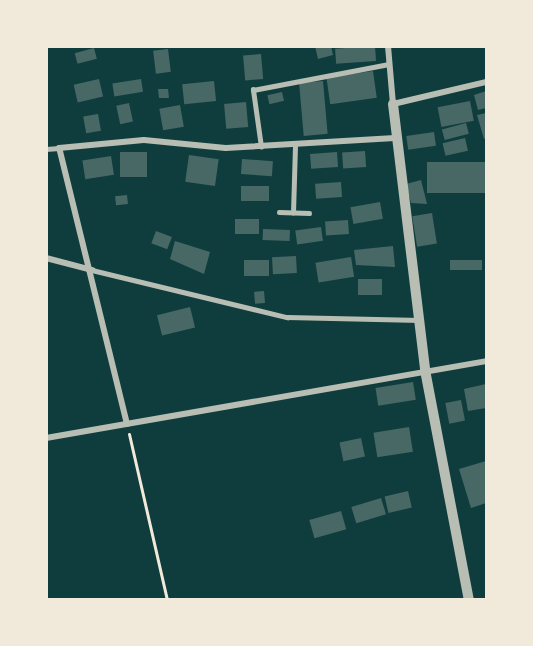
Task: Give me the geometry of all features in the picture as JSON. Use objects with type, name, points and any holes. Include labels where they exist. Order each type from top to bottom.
[{"type":"street","points":[[387,46],[395,138],[425,370],[469,600]]},
{"type":"street","points":[[393,104],[486,82]]},
{"type":"street","points":[[127,424],[92,270],[59,148],[144,141],[261,147],[295,146],[395,138]]},
{"type":"street","points":[[46,258],[92,270]]},
{"type":"street","points":[[46,438],[486,361]]},
{"type":"lane","points":[[261,147],[253,90],[389,64]]},
{"type":"lane","points":[[293,213],[295,146]]},
{"type":"lane","points":[[46,149],[59,148]]},
{"type":"lane","points":[[279,212],[309,213]]},
{"type":"lane","points":[[92,270],[287,317],[420,320]]},
{"type":"path","points":[[127,424],[167,600]]},
{"type":"building","points":[[315,46],[331,46],[333,55],[318,59]]},
{"type":"building","points":[[375,46],[376,61],[336,64],[335,49]]},
{"type":"building","points":[[94,48],[97,59],[78,64],[75,53]]},
{"type":"building","points":[[168,49],[171,72],[156,74],[153,51]]},
{"type":"building","points":[[261,54],[263,79],[245,80],[243,56]]},
{"type":"building","points":[[373,71],[377,98],[330,104],[326,78]]},
{"type":"building","points":[[99,79],[103,97],[78,102],[74,85]]},
{"type":"building","points":[[141,79],[143,92],[114,96],[112,84]]},
{"type":"building","points":[[214,81],[216,101],[184,104],[182,84]]},
{"type":"building","points":[[323,81],[328,134],[304,136],[299,83]]},
{"type":"building","points":[[158,89],[168,89],[169,98],[159,98]]},
{"type":"building","points":[[486,91],[486,108],[478,110],[474,95]]},
{"type":"building","points":[[282,92],[284,101],[269,104],[267,95]]},
{"type":"building","points":[[470,101],[474,121],[441,127],[438,107]]},
{"type":"building","points":[[246,102],[248,127],[226,129],[224,104]]},
{"type":"building","points":[[129,103],[133,122],[120,124],[116,106]]},
{"type":"building","points":[[180,105],[184,127],[163,130],[159,109]]},
{"type":"building","points":[[486,113],[486,138],[484,139],[477,115]]},
{"type":"building","points":[[98,114],[101,131],[86,133],[83,117]]},
{"type":"building","points":[[466,123],[469,134],[445,140],[442,129]]},
{"type":"building","points":[[434,132],[436,146],[408,150],[406,136]]},
{"type":"building","points":[[465,138],[468,151],[446,156],[443,143]]},
{"type":"building","points":[[365,151],[366,167],[343,169],[342,153]]},
{"type":"building","points":[[120,152],[147,152],[147,177],[120,177]]},
{"type":"building","points":[[337,152],[338,167],[311,169],[310,154]]},
{"type":"building","points":[[189,155],[219,159],[215,186],[185,182]]},
{"type":"building","points":[[111,156],[114,175],[85,179],[82,161]]},
{"type":"building","points":[[242,159],[273,161],[272,176],[241,174]]},
{"type":"building","points":[[427,162],[486,162],[486,193],[427,193]]},
{"type":"building","points":[[421,180],[427,204],[411,203],[406,184]]},
{"type":"building","points":[[341,182],[342,197],[316,199],[315,184]]},
{"type":"building","points":[[241,186],[269,186],[269,201],[241,201]]},
{"type":"building","points":[[127,195],[128,204],[116,205],[115,196]]},
{"type":"building","points":[[380,202],[383,219],[353,224],[350,207]]},
{"type":"building","points":[[432,213],[437,244],[417,247],[412,216]]},
{"type":"building","points":[[235,219],[259,219],[259,234],[235,234]]},
{"type":"building","points":[[348,220],[349,234],[326,236],[325,222]]},
{"type":"building","points":[[321,227],[323,241],[297,244],[295,231]]},
{"type":"building","points":[[263,229],[290,230],[290,241],[263,240]]},
{"type":"building","points":[[156,231],[172,237],[167,249],[151,243]]},
{"type":"building","points":[[175,241],[210,252],[204,274],[170,259]]},
{"type":"building","points":[[393,246],[395,267],[356,265],[354,250]]},
{"type":"building","points":[[296,256],[297,273],[273,274],[272,257]]},
{"type":"building","points":[[351,257],[354,277],[319,282],[315,263]]},
{"type":"building","points":[[244,260],[269,260],[269,276],[244,276]]},
{"type":"building","points":[[450,260],[482,260],[482,270],[450,270]]},
{"type":"building","points":[[358,279],[382,279],[382,295],[358,295]]},
{"type":"building","points":[[264,291],[265,303],[255,304],[254,292]]},
{"type":"building","points":[[190,307],[195,327],[162,336],[157,315]]},
{"type":"building","points":[[413,382],[416,400],[378,406],[375,388]]},
{"type":"building","points":[[486,384],[486,408],[468,411],[464,389]]},
{"type":"building","points":[[461,400],[465,421],[449,424],[445,403]]},
{"type":"building","points":[[409,427],[413,452],[377,457],[373,433]]},
{"type":"building","points":[[361,438],[365,457],[343,461],[339,443]]},
{"type":"building","points":[[486,461],[486,503],[471,508],[459,469]]},
{"type":"building","points":[[408,491],[412,508],[388,513],[385,496]]},
{"type":"building","points":[[381,498],[386,514],[356,523],[351,507]]},
{"type":"building","points":[[341,511],[346,529],[315,538],[309,520]]}]
